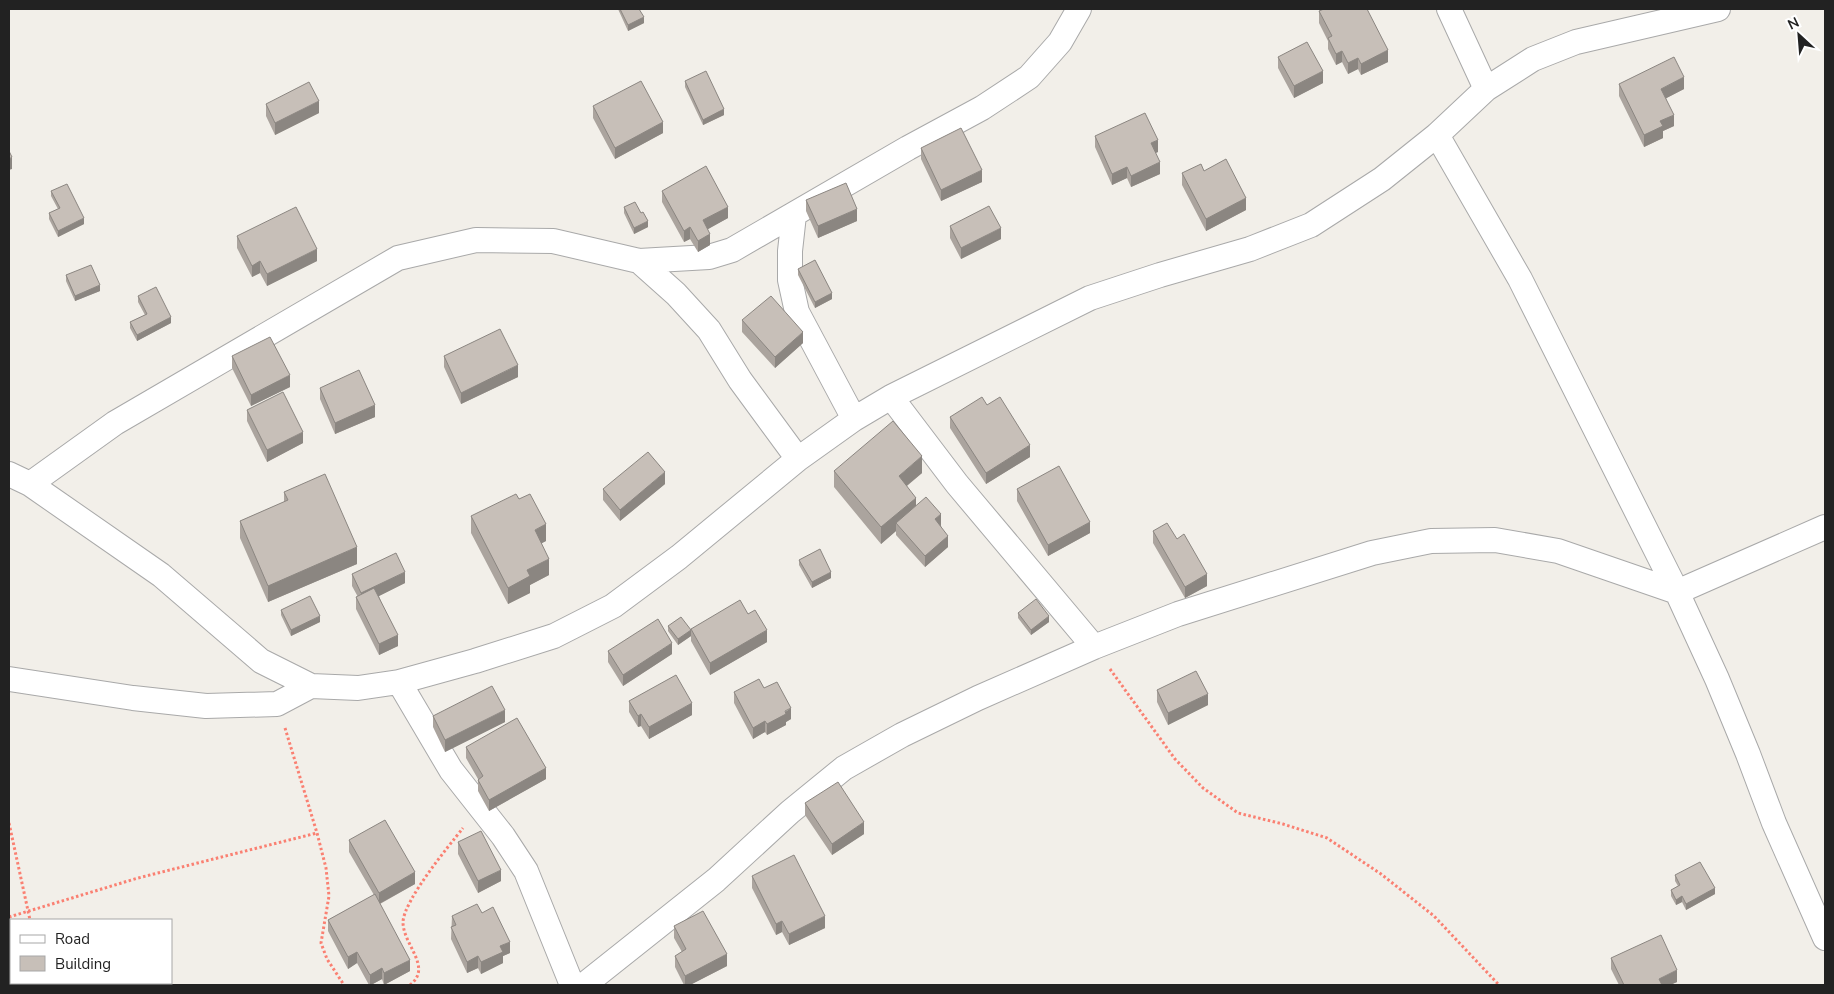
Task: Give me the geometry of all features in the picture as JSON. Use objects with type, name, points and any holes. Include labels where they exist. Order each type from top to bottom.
[{"type":"street","points":[[30,484],[115,423],[398,258],[476,240],[553,241],[639,261],[709,257],[732,250],[908,148],[982,108],[1029,77],[1060,42],[1079,9]]},
{"type":"street","points":[[1449,9],[1486,89]]},
{"type":"street","points":[[9,474],[30,484],[161,575],[261,661],[311,686],[358,688],[399,682],[554,636],[613,606],[679,557],[798,459],[854,419],[891,397],[1090,298],[1250,249],[1311,224],[1382,179],[1437,135],[1486,89],[1533,59],[1576,42],[1718,9]]},
{"type":"street","points":[[1437,135],[1520,279],[1677,592],[1717,679],[1774,823],[1825,938]]},
{"type":"street","points":[[794,215],[790,251],[790,280],[797,312],[854,419]]},
{"type":"street","points":[[639,261],[676,294],[709,330],[740,380],[798,459]]},
{"type":"street","points":[[891,397],[957,484],[1094,647]]},
{"type":"street","points":[[584,985],[716,880],[790,812],[844,768],[902,734],[978,698],[1094,647],[1178,614],[1372,553],[1431,541],[1494,540],[1558,551],[1677,592],[1825,527]]},
{"type":"street","points":[[9,679],[133,698],[206,706],[277,704],[311,686]]},
{"type":"street","points":[[399,682],[451,770],[479,808],[503,836],[526,871],[572,985]]},
{"type":"path","points":[[1094,647],[1175,759],[1203,788],[1238,813],[1283,824],[1327,838],[1381,874],[1434,916],[1498,985]]},
{"type":"path","points":[[277,704],[326,868],[328,896],[321,943],[327,959],[344,985]]},
{"type":"path","points":[[410,985],[420,973],[406,938],[403,923],[405,913],[424,882],[479,808]]},
{"type":"path","points":[[9,823],[30,919]]},
{"type":"path","points":[[9,917],[138,878],[317,833]]},
{"type":"building","points":[[620,9],[639,9],[644,17],[628,25]]},
{"type":"building","points":[[1324,9],[1367,9],[1388,50],[1361,64],[1358,58],[1348,63],[1342,51],[1336,54],[1328,38],[1332,36],[1319,11]]},
{"type":"building","points":[[1307,42],[1323,71],[1294,86],[1278,57]]},
{"type":"building","points":[[1674,57],[1684,77],[1661,89],[1674,115],[1660,121],[1663,126],[1644,135],[1619,84]]},
{"type":"building","points":[[706,71],[724,109],[703,120],[685,81]]},
{"type":"building","points":[[641,81],[663,122],[615,148],[593,106]]},
{"type":"building","points":[[309,82],[319,101],[275,123],[266,104]]},
{"type":"building","points":[[1145,113],[1158,140],[1151,143],[1160,162],[1131,176],[1127,167],[1112,174],[1095,136]]},
{"type":"building","points":[[961,128],[982,170],[941,190],[921,148]]},
{"type":"building","points":[[1226,159],[1246,198],[1206,219],[1182,173],[1201,164],[1204,171]]},
{"type":"building","points":[[706,166],[728,207],[703,220],[710,234],[698,241],[690,227],[684,231],[662,191]]},
{"type":"building","points":[[846,183],[857,209],[818,226],[806,200]]},
{"type":"building","points":[[67,184],[84,218],[58,231],[49,213],[60,208],[51,191]]},
{"type":"building","points":[[635,202],[648,221],[634,228],[624,207]]},
{"type":"building","points":[[989,206],[1001,228],[961,248],[950,226]]},
{"type":"building","points":[[296,207],[317,249],[267,274],[260,261],[252,266],[237,236]]},
{"type":"building","points":[[815,260],[832,293],[815,302],[798,269]]},
{"type":"building","points":[[91,265],[100,285],[75,296],[66,275]]},
{"type":"building","points":[[156,287],[171,317],[137,335],[130,322],[147,314],[138,296]]},
{"type":"building","points":[[771,296],[803,332],[775,357],[742,320]]},
{"type":"building","points":[[500,329],[518,365],[461,393],[444,356]]},
{"type":"building","points":[[270,337],[290,375],[251,395],[232,356]]},
{"type":"building","points":[[359,370],[375,405],[335,423],[320,388]]},
{"type":"building","points":[[283,392],[303,432],[267,450],[247,410]]},
{"type":"building","points":[[982,397],[987,405],[1000,397],[1030,445],[986,473],[950,417]]},
{"type":"building","points":[[893,421],[922,456],[899,476],[916,498],[881,527],[834,471]]},
{"type":"building","points":[[648,452],[665,472],[620,510],[603,489]]},
{"type":"building","points":[[1059,466],[1090,522],[1048,545],[1017,489]]},
{"type":"building","points":[[325,474],[357,547],[268,586],[240,521],[288,500],[284,492]]},
{"type":"building","points":[[516,494],[519,499],[530,494],[546,524],[535,530],[549,559],[527,570],[530,576],[508,588],[471,516]]},
{"type":"building","points":[[926,497],[941,514],[935,519],[948,536],[925,556],[896,523]]},
{"type":"building","points":[[1167,523],[1177,539],[1184,534],[1207,574],[1185,587],[1153,531]]},
{"type":"building","points":[[820,549],[831,572],[812,582],[799,560]]},
{"type":"building","points":[[396,553],[405,572],[361,593],[352,574]]},
{"type":"building","points":[[374,588],[398,635],[379,644],[356,597]]},
{"type":"building","points":[[310,596],[320,616],[291,630],[281,610]]},
{"type":"building","points":[[1036,599],[1049,616],[1031,630],[1018,613]]},
{"type":"building","points":[[740,600],[748,614],[755,610],[767,630],[710,663],[691,629]]},
{"type":"building","points":[[681,617],[691,630],[678,639],[668,626]]},
{"type":"building","points":[[658,619],[672,643],[623,675],[608,651]]},
{"type":"building","points":[[1196,671],[1208,694],[1168,713],[1157,690]]},
{"type":"building","points":[[676,675],[692,703],[649,727],[641,714],[638,716],[629,701]]},
{"type":"building","points":[[759,679],[764,688],[777,682],[791,708],[785,711],[786,714],[767,724],[765,721],[753,728],[734,692]]},
{"type":"building","points":[[492,686],[505,710],[445,740],[433,716]]},
{"type":"building","points":[[517,718],[546,768],[489,800],[478,780],[483,776],[466,747]]},
{"type":"building","points":[[838,782],[864,822],[832,844],[805,803]]},
{"type":"building","points":[[385,820],[415,872],[379,893],[349,840]]},
{"type":"building","points":[[481,831],[501,870],[478,881],[458,842]]},
{"type":"building","points":[[794,855],[825,916],[789,934],[782,921],[776,924],[752,876]]},
{"type":"building","points":[[1700,862],[1715,888],[1686,904],[1682,896],[1676,900],[1671,890],[1680,885],[1675,875]]},
{"type":"building","points":[[375,894],[410,960],[384,973],[382,968],[370,975],[357,952],[348,957],[328,920]]},
{"type":"building","points":[[477,904],[482,913],[493,907],[510,942],[500,946],[503,952],[481,962],[478,956],[467,962],[451,927],[456,925],[452,916]]},
{"type":"building","points":[[703,911],[727,954],[685,976],[675,956],[686,949],[674,926]]},
{"type":"building","points":[[1661,935],[1677,970],[1659,979],[1662,985],[1624,985],[1611,958]]}]
